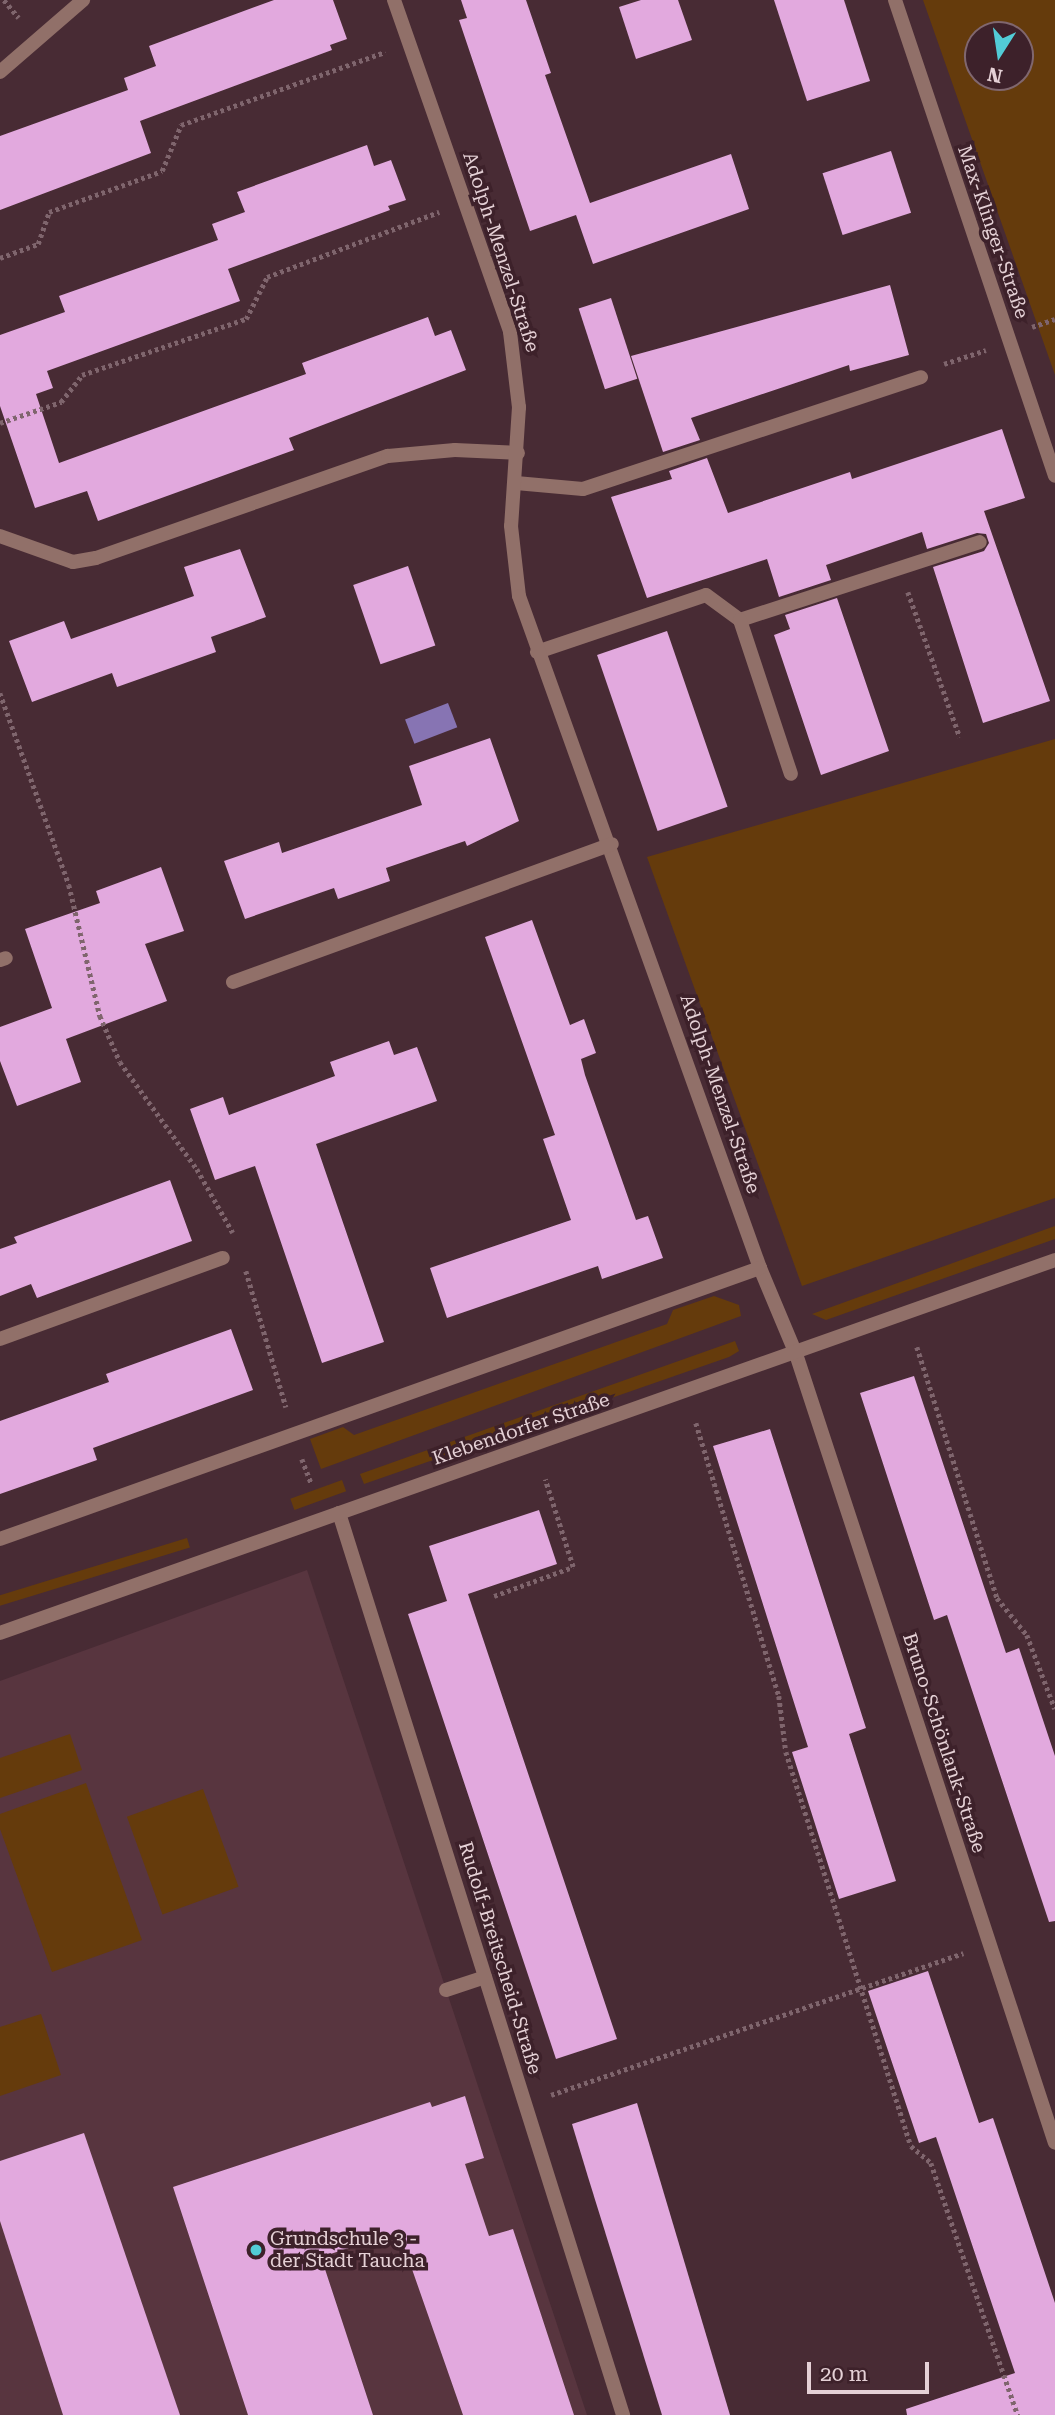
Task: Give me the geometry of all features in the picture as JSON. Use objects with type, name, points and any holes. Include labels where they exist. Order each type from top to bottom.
[{"type":"street","points":[[0,72],[83,0]]},
{"type":"street","name":"Adolph-Menzel-Straße","points":[[394,0],[467,201],[510,332],[517,370],[518,453],[511,526],[514,562],[537,652],[612,844],[760,1268],[796,1354]]},
{"type":"street","name":"Max-Klinger-Straße","points":[[894,0],[1055,476]]},
{"type":"street","points":[[516,483],[583,489],[921,377]]},
{"type":"street","points":[[0,536],[73,562],[96,558],[388,456],[455,450],[518,453]]},
{"type":"street","points":[[740,620],[980,542]]},
{"type":"street","points":[[537,652],[706,595],[740,620],[791,774]]},
{"type":"street","points":[[233,982],[612,844]]},
{"type":"street","points":[[0,1339],[223,1258]]},
{"type":"street","name":"Klebendorfer Straße","points":[[0,1633],[796,1354],[1055,1260]]},
{"type":"street","points":[[0,1539],[760,1268]]},
{"type":"street","name":"Bruno-Schönlank-Straße","points":[[796,1354],[1055,2143]]},
{"type":"street","name":"Rudolf-Breitscheid-Straße","points":[[339,1513],[623,2415]]},
{"type":"street","points":[[446,1990],[485,1977]]},
{"type":"path","points":[[0,258],[38,244],[49,212],[162,171],[181,125],[409,44]]},
{"type":"path","points":[[0,424],[61,402],[82,375],[246,319],[267,277],[467,201]]},
{"type":"path","points":[[921,377],[930,368],[1010,342]]},
{"type":"path","points":[[900,569],[960,737]]},
{"type":"path","points":[[0,693],[69,885],[100,1016],[120,1062],[197,1169],[236,1240]]},
{"type":"path","points":[[243,1263],[311,1483]]},
{"type":"path","points":[[917,1347],[998,1598],[1027,1635],[1055,1709]]},
{"type":"path","points":[[696,1423],[779,1696],[786,1752],[859,1988],[911,2146],[931,2163],[1018,2415]]},
{"type":"path","points":[[494,1596],[573,1567],[545,1479]]},
{"type":"path","points":[[538,2099],[970,1950]]},
{"type":"shaded area","points":[[923,0],[1055,0],[1055,375]]},
{"type":"shaded area","points":[[448,703],[457,727],[414,744],[405,719]]},
{"type":"shaded area","points":[[1055,739],[1055,1198],[802,1286],[647,857]]},
{"type":"shaded area","points":[[1055,1226],[1055,1239],[826,1320],[812,1314]]},
{"type":"shaded area","points":[[714,1296],[739,1305],[741,1316],[321,1469],[310,1439],[343,1427],[354,1435],[667,1324],[673,1310]]},
{"type":"shaded area","points":[[735,1341],[739,1351],[729,1357],[364,1484],[360,1474]]},
{"type":"shaded area","points":[[342,1480],[346,1491],[294,1510],[290,1499]]},
{"type":"shaded area","points":[[187,1538],[190,1548],[0,1606],[0,1595]]},
{"type":"shaded area","points":[[307,1570],[587,2415],[0,2415],[0,1681]]},
{"type":"shaded area","points":[[70,1734],[82,1770],[0,1798],[0,1758]]},
{"type":"shaded area","points":[[86,1783],[142,1940],[52,1972],[0,1829],[0,1814]]},
{"type":"shaded area","points":[[203,1789],[239,1887],[162,1914],[127,1817]]},
{"type":"shaded area","points":[[41,2014],[61,2075],[0,2096],[0,2027]]},
{"type":"building","points":[[274,0],[333,0],[347,39],[330,45],[332,50],[140,121],[151,153],[0,210],[0,136],[128,90],[124,78],[156,66],[149,46]]},
{"type":"building","points":[[461,0],[526,0],[551,73],[545,75],[590,203],[731,154],[749,209],[593,264],[576,215],[530,231],[459,20],[467,18]]},
{"type":"building","points":[[641,0],[678,0],[692,40],[636,59],[619,7]]},
{"type":"building","points":[[774,0],[844,0],[870,81],[807,101]]},
{"type":"building","points":[[367,145],[374,166],[391,160],[406,200],[388,206],[390,210],[228,269],[240,301],[47,371],[53,388],[36,394],[59,463],[306,374],[302,363],[428,317],[435,336],[451,330],[466,370],[289,438],[294,450],[98,521],[87,491],[35,508],[0,406],[0,335],[65,312],[59,296],[218,240],[212,224],[245,212],[237,192]]},
{"type":"building","points":[[891,151],[911,213],[843,235],[823,173]]},
{"type":"building","points":[[890,285],[909,355],[850,371],[849,365],[691,418],[700,440],[663,452],[631,356]]},
{"type":"building","points":[[611,298],[637,379],[605,389],[579,309]]},
{"type":"building","points":[[1002,429],[1025,498],[984,511],[1050,701],[983,723],[933,567],[984,551],[989,543],[986,534],[977,533],[927,549],[922,532],[826,565],[831,580],[779,597],[767,559],[647,598],[611,497],[672,479],[669,471],[707,458],[728,513],[850,472],[852,479]]},
{"type":"building","points":[[240,549],[266,617],[211,637],[216,652],[117,687],[112,673],[32,702],[9,641],[64,621],[71,639],[194,596],[184,567]]},
{"type":"building","points":[[408,566],[435,645],[381,664],[353,585]]},
{"type":"building","points":[[837,598],[889,751],[821,775],[774,635],[790,629],[785,615]]},
{"type":"building","points":[[667,631],[728,807],[658,831],[597,655]]},
{"type":"building","points":[[490,738],[519,821],[467,846],[465,841],[386,868],[390,881],[338,899],[334,888],[245,919],[224,861],[279,842],[282,853],[422,805],[409,766]]},
{"type":"building","points":[[161,867],[184,931],[145,944],[167,1001],[66,1039],[81,1082],[17,1106],[0,1061],[0,1027],[52,1008],[25,929],[100,903],[96,891]]},
{"type":"building","points":[[532,920],[570,1025],[584,1019],[596,1053],[581,1059],[585,1075],[636,1220],[648,1216],[663,1258],[602,1279],[598,1266],[447,1318],[430,1268],[571,1220],[543,1139],[555,1135],[485,937]]},
{"type":"building","points":[[389,1041],[394,1055],[417,1047],[437,1101],[316,1144],[384,1342],[322,1363],[255,1166],[215,1180],[190,1109],[223,1097],[229,1115],[335,1076],[330,1062]]},
{"type":"building","points":[[170,1180],[192,1241],[37,1298],[31,1284],[0,1296],[0,1249],[17,1243],[14,1237]]},
{"type":"building","points":[[231,1329],[253,1390],[93,1448],[97,1460],[0,1494],[0,1421],[109,1382],[106,1374]]},
{"type":"building","points":[[914,1376],[1006,1653],[1019,1648],[1055,1756],[1055,1921],[1049,1922],[947,1615],[934,1620],[860,1393]]},
{"type":"building","points":[[770,1429],[866,1728],[849,1734],[896,1881],[839,1899],[792,1752],[808,1747],[713,1446]]},
{"type":"building","points":[[539,1510],[557,1564],[468,1594],[617,2039],[556,2059],[408,1614],[447,1601],[429,1546]]},
{"type":"building","points":[[928,1971],[979,2123],[993,2118],[1055,2303],[1055,2415],[907,2415],[906,2409],[1015,2373],[936,2137],[919,2143],[868,1991]]},
{"type":"building","points":[[465,2096],[484,2158],[465,2164],[489,2236],[513,2229],[574,2415],[463,2415],[399,2232],[321,2257],[373,2415],[248,2415],[173,2187],[430,2102],[432,2107]]},
{"type":"building","points":[[637,2103],[730,2415],[662,2415],[572,2124]]},
{"type":"building","points":[[84,2133],[180,2415],[63,2415],[0,2221],[0,2161]]},
{"type":"place","name":"Grundschule 3 - der Stadt Taucha","points":[[256,2250]]}]
